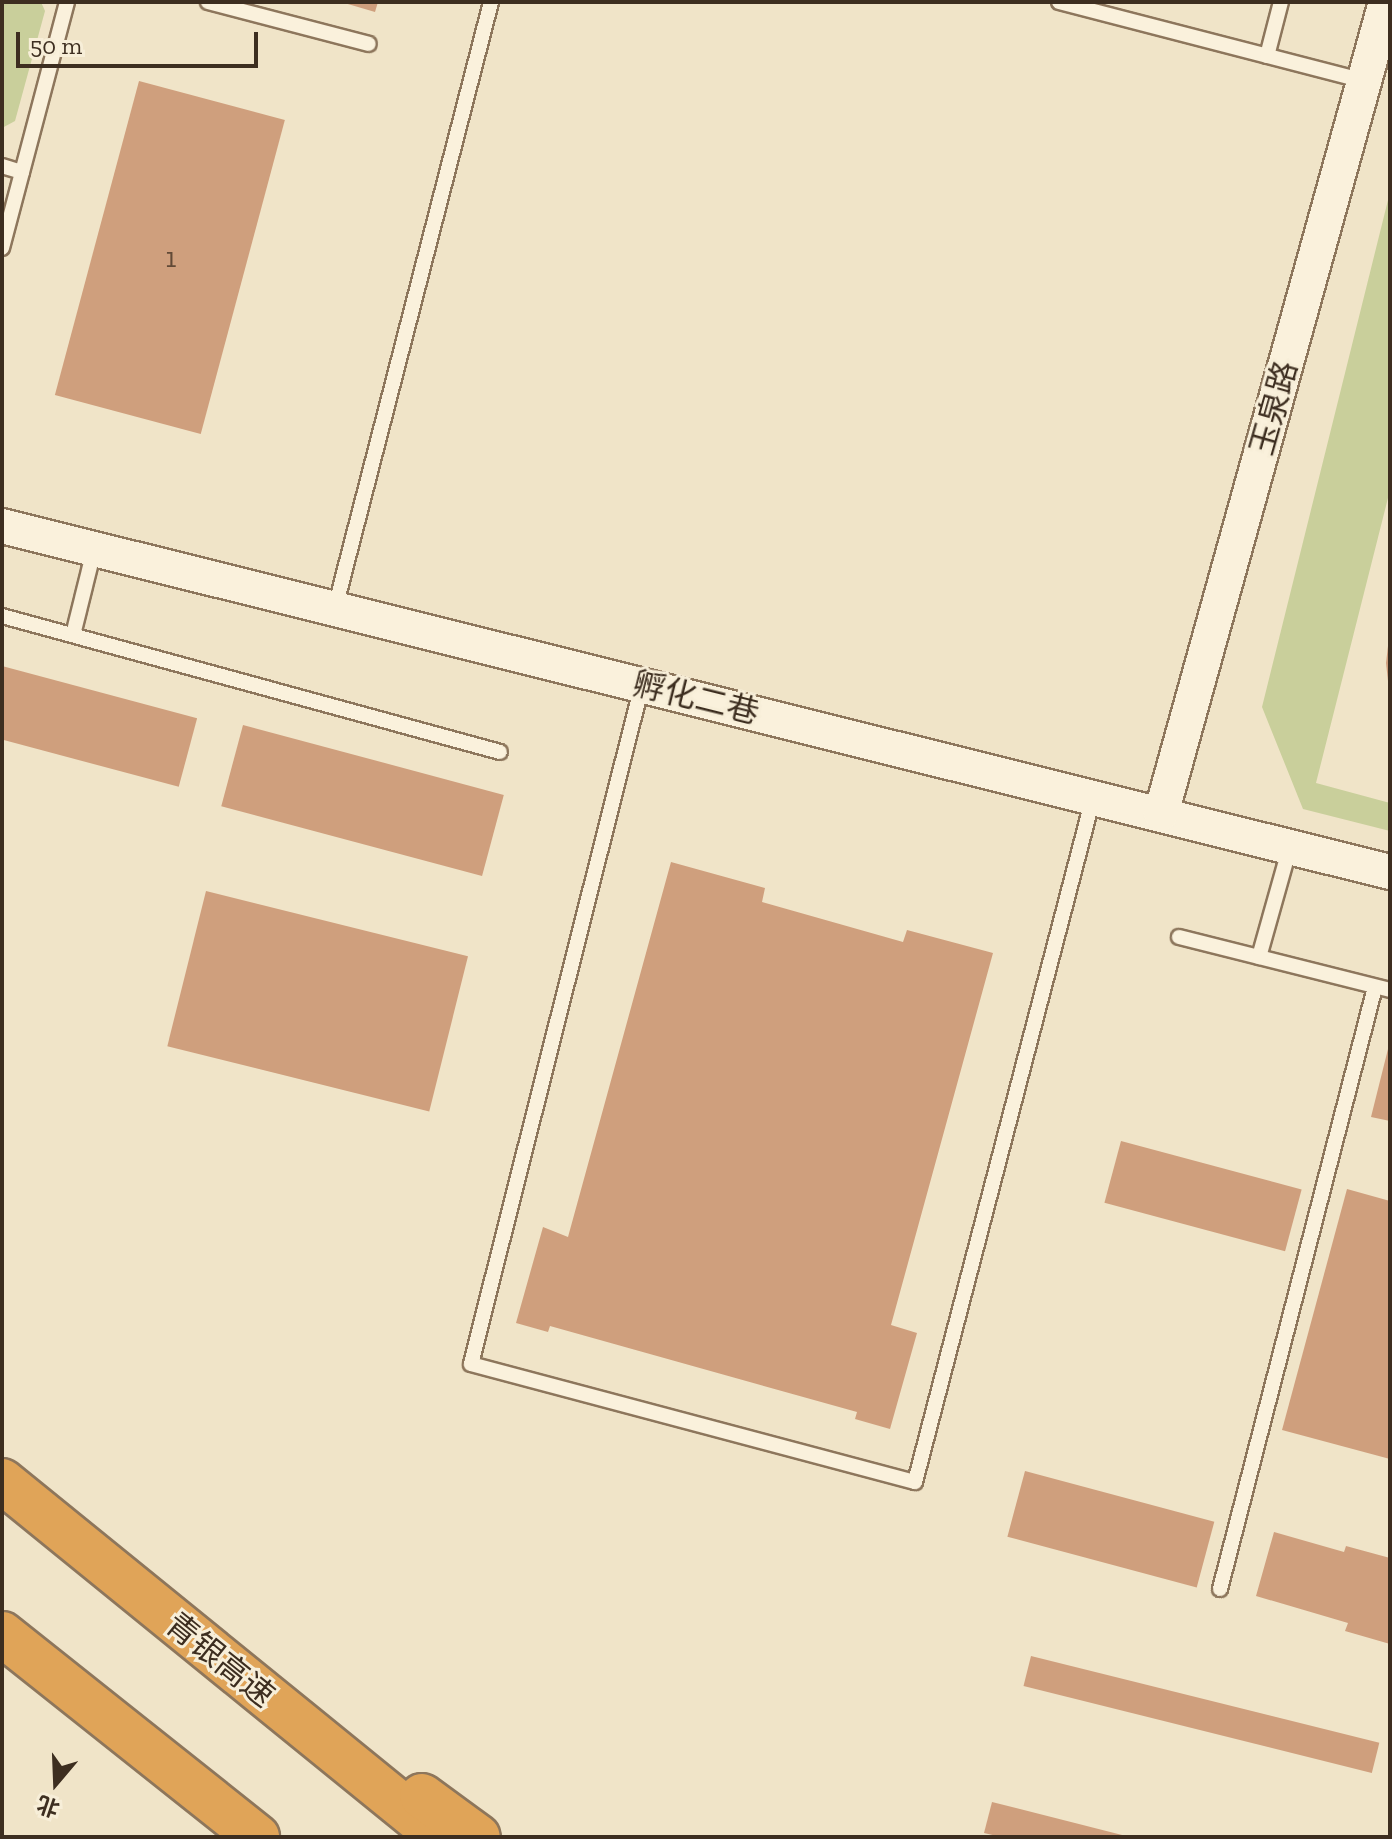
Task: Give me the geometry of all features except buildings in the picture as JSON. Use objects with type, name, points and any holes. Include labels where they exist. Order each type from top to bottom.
[{"type":"highway","name":"青银高速","points":[[2,1481],[440,1837]]},
{"type":"highway","points":[[42,1516],[478,1837]]},
{"type":"highway","points":[[2,1634],[257,1837]]},
{"type":"street","name":"玉泉路","points":[[1161,814],[1386,2]]},
{"type":"street","name":"孵化二巷","points":[[2,526],[1390,872]]},
{"type":"lane","points":[[2,248],[67,2]]},
{"type":"lane","points":[[208,2],[369,44]]},
{"type":"lane","points":[[335,609],[491,2]]},
{"type":"lane","points":[[1059,2],[1364,81]]},
{"type":"lane","points":[[1267,56],[1281,2]]},
{"type":"lane","points":[[2,166],[22,172]]},
{"type":"lane","points":[[73,635],[94,549]]},
{"type":"lane","points":[[2,616],[500,752]]},
{"type":"lane","points":[[642,685],[471,1364],[915,1482],[1093,797]]},
{"type":"lane","points":[[1259,957],[1290,847]]},
{"type":"lane","points":[[1179,937],[1383,988],[1220,1589]]},
{"type":"green space","points":[[2,2],[41,2],[45,11],[15,121],[2,128]]},
{"type":"green space","points":[[1390,192],[1390,490],[1316,783],[1390,803],[1390,831],[1303,809],[1262,707]]}]
